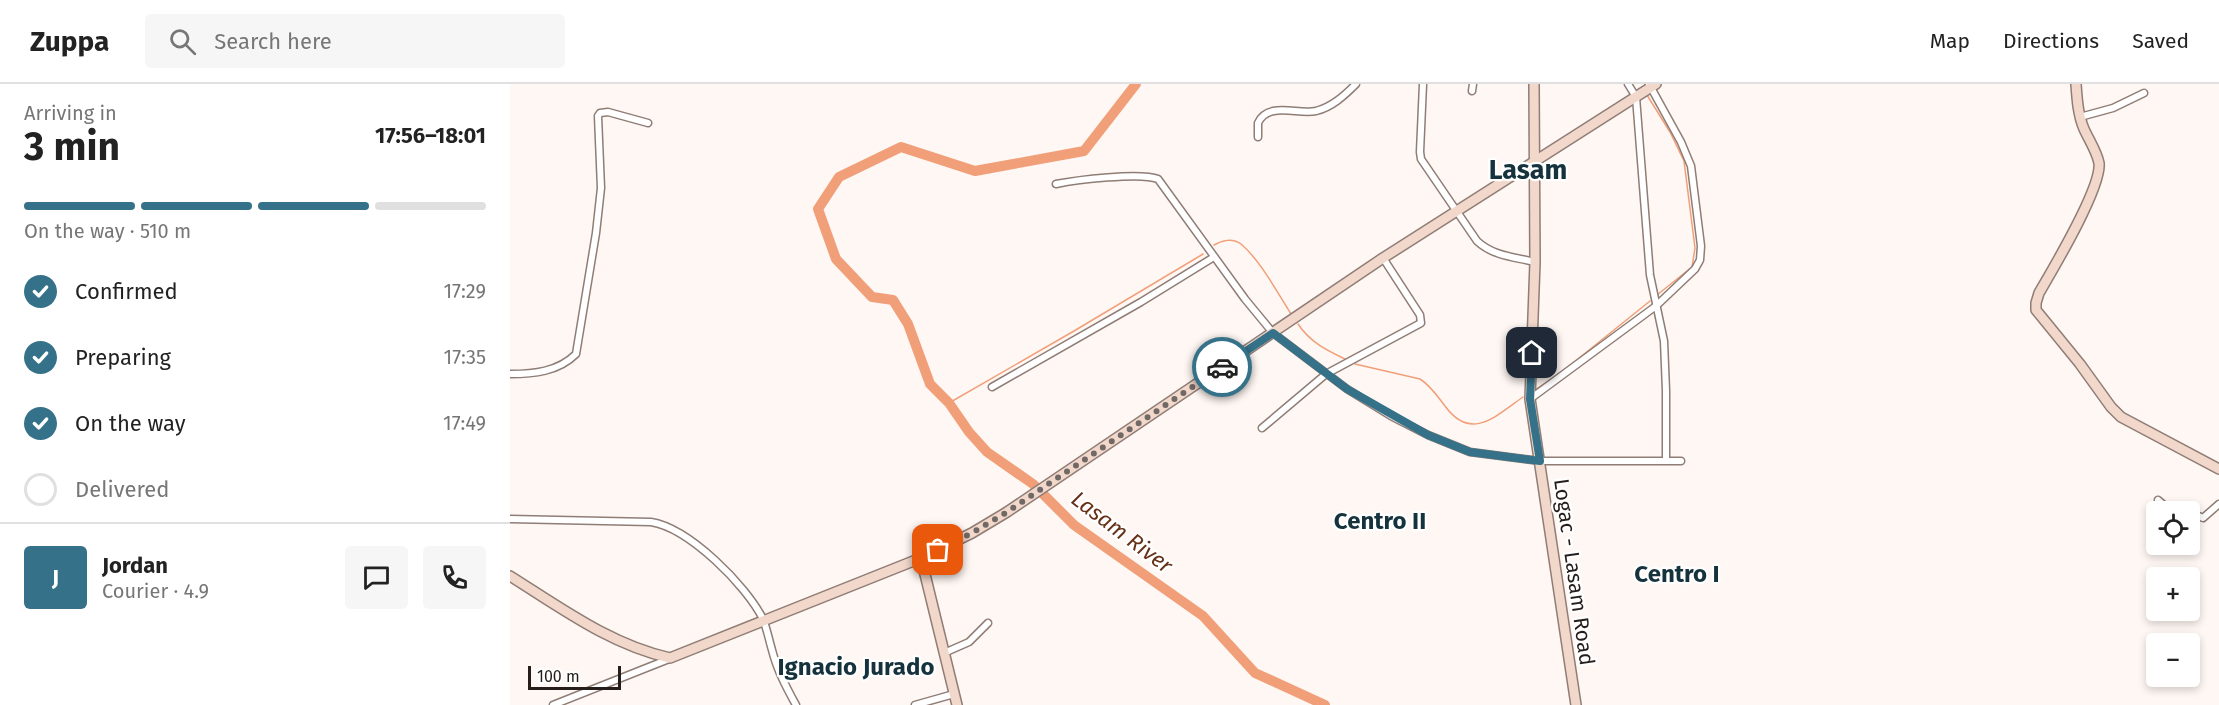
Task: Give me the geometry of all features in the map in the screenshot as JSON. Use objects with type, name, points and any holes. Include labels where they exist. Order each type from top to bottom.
[{"type":"street","points":[[1258,137],[1258,123],[1265,114],[1278,110],[1307,112],[1318,110],[1338,100],[1356,84]]},
{"type":"street","points":[[1423,84],[1419,152],[1421,159],[1477,241],[1494,253],[1535,262]]},
{"type":"street","name":"Logac - Lasam Road","points":[[1534,84],[1535,262],[1530,399],[1576,705]]},
{"type":"street","points":[[1628,84],[1636,97],[1650,275],[1664,341],[1666,460]]},
{"type":"street","points":[[2076,84],[2080,117],[2099,161],[2099,172],[2096,184],[2073,231],[2039,293],[2036,310],[2080,364],[2110,407],[2121,417],[2219,469]]},
{"type":"street","points":[[553,705],[921,558],[972,533],[1076,466],[1383,258],[1652,85],[1682,142],[1691,166],[1701,246],[1700,260],[1695,269],[1656,306],[1530,399]]},
{"type":"street","points":[[2080,117],[2113,108],[2144,93]]},
{"type":"street","points":[[510,374],[542,373],[566,362],[576,354],[601,188],[598,116],[600,113],[609,112],[648,123]]},
{"type":"street","points":[[1056,184],[1087,179],[1141,177],[1158,179],[1214,257],[1273,333],[1347,389],[1428,435],[1470,452],[1540,461],[1681,461]]},
{"type":"street","points":[[992,387],[1141,302],[1214,257]]},
{"type":"street","points":[[1262,428],[1326,374],[1421,323],[1420,315],[1383,258]]},
{"type":"street","points":[[2200,517],[2203,518],[2219,504]]},
{"type":"street","points":[[510,519],[660,524],[685,537],[728,572],[743,589],[763,620],[778,671],[796,705]]},
{"type":"street","points":[[921,558],[957,705]]},
{"type":"street","points":[[510,576],[606,635],[629,646],[670,658]]},
{"type":"street","points":[[944,653],[969,642],[988,623]]},
{"type":"street","points":[[915,705],[954,694]]},
{"type":"waterway","name":"Lasam River","points":[[1136,84],[1084,151],[975,171],[901,147],[839,177],[818,209],[836,259],[872,297],[893,300],[908,324],[930,384],[949,403],[969,432],[987,452],[1033,484],[1074,525],[1203,616],[1255,673],[1325,705]]},
{"type":"waterway","points":[[1647,95],[1670,132],[1684,161],[1695,248],[1692,267],[1657,295]]},
{"type":"waterway","points":[[1214,245],[1228,240],[1241,244],[1261,267],[1291,314]]},
{"type":"waterway","points":[[949,403],[1203,254]]},
{"type":"waterway","points":[[1535,390],[1558,375],[1650,301]]},
{"type":"waterway","points":[[1298,324],[1313,341],[1345,359]]},
{"type":"waterway","points":[[1355,364],[1420,379],[1431,388],[1455,417],[1474,424],[1493,418],[1523,397]]},
{"type":"way so far","points":[[938,550],[1007,512],[1222,367]]},
{"type":"district","name":"Lasam","points":[[1528,170]]},
{"type":"district","name":"Centro II","points":[[1380,521]]},
{"type":"district","name":"Centro I","points":[[1677,574]]},
{"type":"district","name":"Ignacio Jurado","points":[[856,667]]},
{"type":"route","points":[[1222,367],[1273,333],[1347,389],[1428,435],[1470,452],[1540,461],[1530,399],[1532,353]]}]
